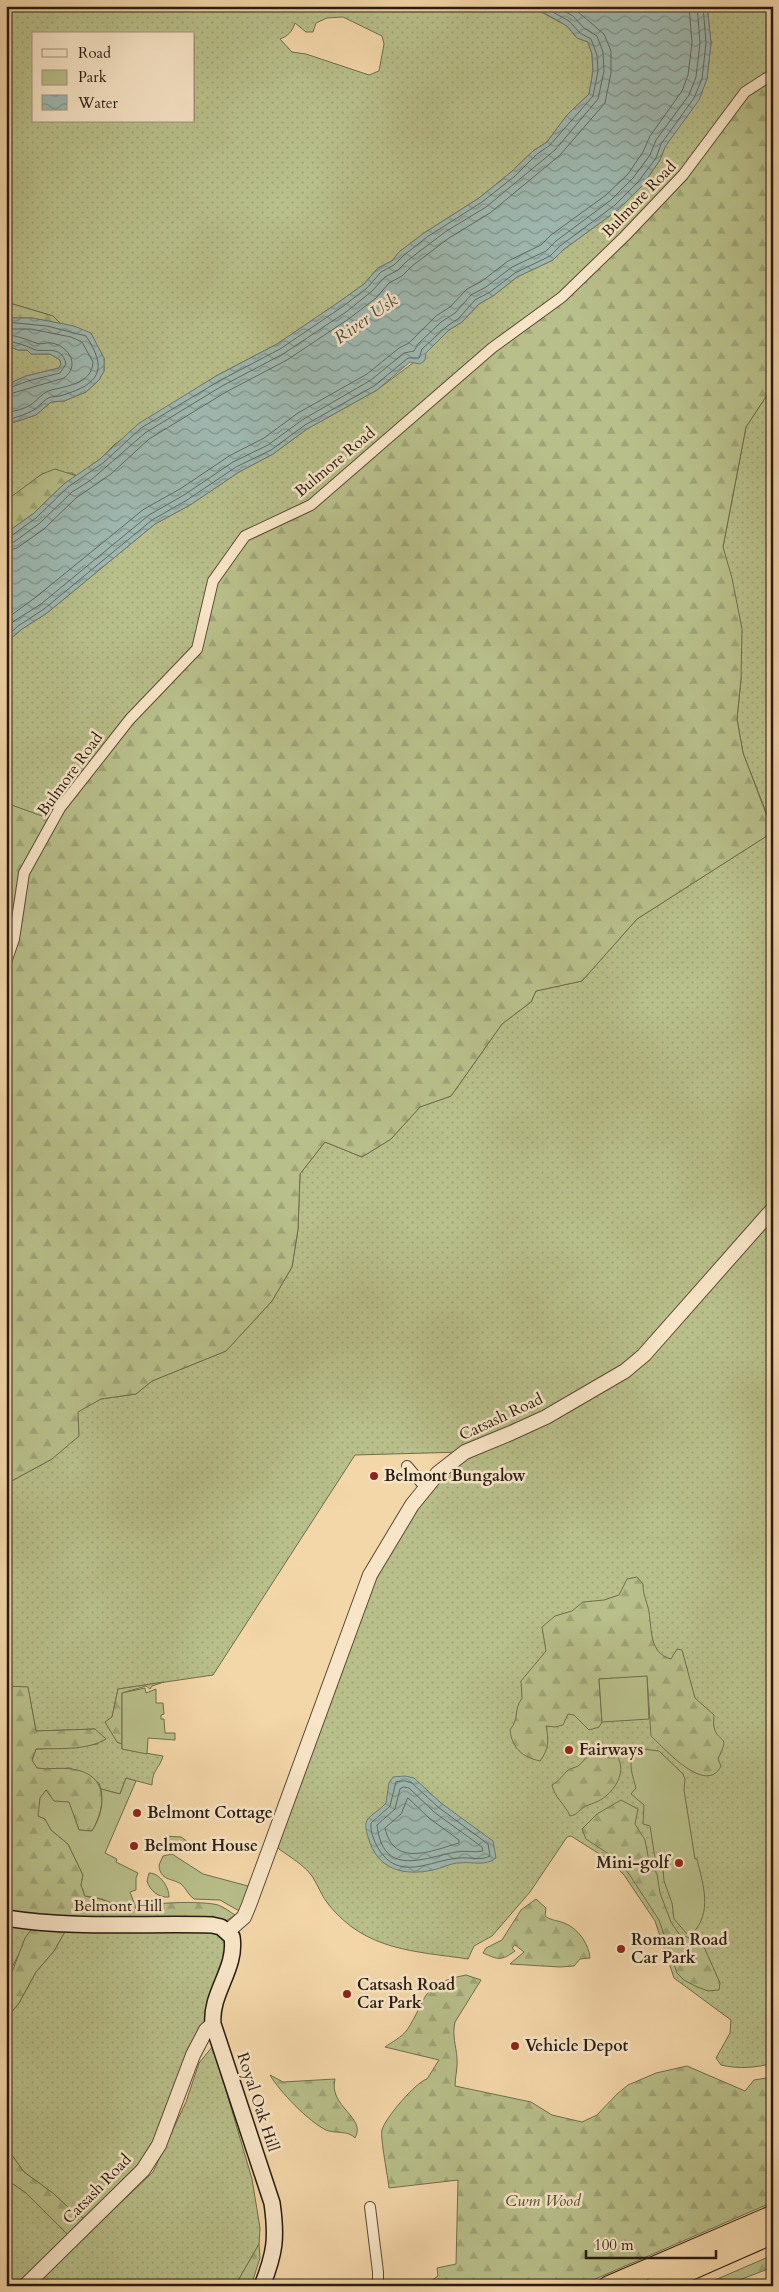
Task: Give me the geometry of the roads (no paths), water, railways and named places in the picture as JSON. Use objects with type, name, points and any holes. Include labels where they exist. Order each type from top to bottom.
[{"type":"highway","points":[[608,2286],[773,2215]]},
{"type":"highway","points":[[655,2286],[773,2234]]},
{"type":"highway","points":[[676,2286],[773,2245]]},
{"type":"main road","name":"Belmont Hill","points":[[6,1918],[37,1923],[212,1925],[221,1927],[227,1932]]},
{"type":"main road","name":"Royal Oak Hill","points":[[227,1932],[232,1937],[234,1946],[230,1966],[214,2004],[214,2024],[272,2203],[276,2228],[274,2258],[262,2286]]},
{"type":"street","name":"Bulmore Road","points":[[6,962],[14,939],[24,873],[60,808],[130,719],[196,649],[213,580],[245,536],[312,505],[492,348],[562,297],[683,176],[745,92],[773,74]]},
{"type":"street","name":"Catsash Road","points":[[227,1932],[244,1917],[370,1575],[425,1487],[438,1473],[465,1452],[511,1434],[546,1417],[625,1371],[650,1349],[773,1209]]},
{"type":"street","points":[[407,1466],[425,1487]]},
{"type":"street","name":"Catsash Road","points":[[25,2286],[143,2170],[158,2145],[193,2055],[206,2030],[214,2024]]},
{"type":"street","points":[[370,2207],[378,2286]]},
{"type":"water","name":"River Usk","points":[[512,6],[707,6],[711,43],[707,79],[699,100],[665,147],[660,160],[642,186],[619,209],[563,250],[553,260],[517,277],[493,296],[479,304],[462,322],[449,330],[426,353],[425,360],[420,364],[410,362],[377,390],[307,429],[273,454],[239,472],[190,505],[155,524],[47,613],[22,629],[6,643],[6,533],[33,514],[65,483],[100,459],[138,424],[216,376],[277,344],[364,284],[378,268],[392,261],[399,252],[424,233],[479,198],[533,151],[547,142],[567,115],[589,94],[593,71],[592,54],[588,42],[577,38],[567,26],[539,10],[532,7]]},
{"type":"water","points":[[6,316],[11,318],[32,318],[74,326],[91,333],[104,358],[104,371],[99,380],[86,392],[64,401],[51,402],[36,415],[6,425],[6,385],[26,376],[59,368],[61,364],[60,360],[50,354],[31,354],[27,350],[18,350],[6,345]]},
{"type":"water","points":[[405,1776],[414,1778],[441,1803],[493,1841],[496,1858],[483,1863],[456,1863],[437,1869],[417,1872],[398,1870],[381,1861],[370,1843],[366,1822],[386,1803],[389,1783],[393,1777]]},
{"type":"place","name":"Belmont Bungalow","points":[[374,1476]]},
{"type":"place","name":"Fairways","points":[[569,1750]]},
{"type":"place","name":"Belmont Cottage","points":[[137,1813]]},
{"type":"place","name":"Belmont House","points":[[134,1846]]},
{"type":"place","name":"Mini-golf","points":[[679,1863]]},
{"type":"place","name":"Roman Road Car Park","points":[[621,1949]]},
{"type":"place","name":"Catsash Road Car Park","points":[[347,1994]]},
{"type":"place","name":"Vehicle Depot","points":[[515,2046]]},
{"type":"park label","name":"Cwm Wood","points":[[543,2201]]}]
